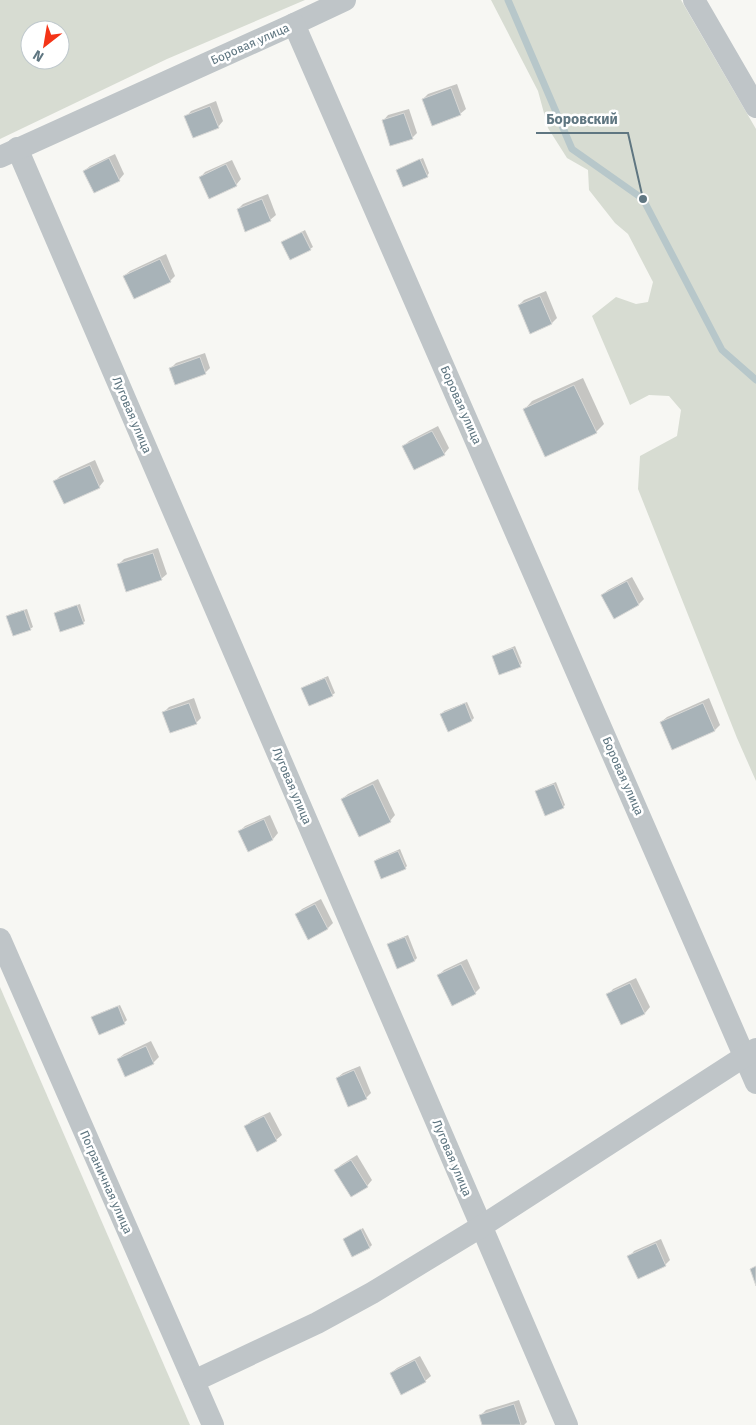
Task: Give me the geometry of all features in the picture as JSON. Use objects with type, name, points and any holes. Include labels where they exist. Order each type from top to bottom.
[{"type":"street","points":[[294,24],[344,0]]},
{"type":"street","points":[[694,0],[756,107]]},
{"type":"street","name":"Боровая улица","points":[[8,152],[294,24],[750,1052],[756,1083]]},
{"type":"street","name":"Луговая улица","points":[[8,152],[482,1226],[566,1425]]},
{"type":"street","name":"Пограничная улица","points":[[0,939],[213,1425]]},
{"type":"street","points":[[194,1381],[317,1323],[372,1293],[482,1226],[750,1052]]},
{"type":"shaded area","points":[[0,0],[305,0],[167,59],[0,139]]},
{"type":"shaded area","points":[[491,0],[681,0],[756,129],[756,781],[737,738],[638,489],[640,456],[677,436],[681,410],[669,396],[649,395],[630,405],[592,316],[616,297],[636,304],[648,302],[653,282],[628,234],[615,223],[589,190],[588,170],[567,158],[548,128],[538,91]]},
{"type":"shaded area","points":[[0,987],[190,1425],[0,1425]]},
{"type":"building","points":[[451,88],[461,115],[432,126],[422,99]]},
{"type":"building","points":[[210,106],[219,128],[193,138],[184,116]]},
{"type":"building","points":[[404,113],[413,139],[390,146],[382,120]]},
{"type":"building","points":[[109,158],[120,181],[94,193],[83,171]]},
{"type":"building","points":[[420,159],[428,177],[403,187],[396,170]]},
{"type":"building","points":[[226,164],[237,186],[209,199],[199,177]]},
{"type":"building","points":[[262,199],[271,221],[245,232],[237,209]]},
{"type":"building","points":[[302,232],[311,250],[290,260],[281,242]]},
{"type":"building","points":[[160,259],[171,282],[134,299],[123,276]]},
{"type":"building","points":[[540,296],[552,324],[530,334],[518,305]]},
{"type":"building","points":[[200,357],[206,374],[175,385],[169,368]]},
{"type":"building","points":[[574,385],[597,433],[545,457],[523,409]]},
{"type":"building","points":[[432,431],[445,455],[414,470],[402,446]]},
{"type":"building","points":[[90,465],[100,488],[64,504],[53,481]]},
{"type":"building","points":[[153,553],[162,580],[126,592],[117,564]]},
{"type":"building","points":[[627,581],[639,605],[614,619],[601,595]]},
{"type":"building","points":[[77,605],[84,624],[60,632],[54,613]]},
{"type":"building","points":[[24,610],[31,630],[13,636],[6,616]]},
{"type":"building","points":[[513,648],[521,667],[499,675],[492,656]]},
{"type":"building","points":[[325,678],[333,696],[309,706],[301,688]]},
{"type":"building","points":[[189,703],[197,724],[170,733],[162,712]]},
{"type":"building","points":[[465,703],[472,721],[448,732],[440,714]]},
{"type":"building","points":[[703,703],[715,731],[672,750],[660,722]]},
{"type":"building","points":[[373,784],[391,822],[359,837],[341,799]]},
{"type":"building","points":[[554,784],[564,808],[545,816],[535,791]]},
{"type":"building","points":[[264,819],[273,840],[248,852],[238,831]]},
{"type":"building","points":[[398,851],[406,869],[381,879],[374,861]]},
{"type":"building","points":[[315,904],[328,929],[308,940],[295,914]]},
{"type":"building","points":[[405,937],[415,961],[397,969],[387,944]]},
{"type":"building","points":[[461,964],[476,994],[452,1006],[437,975]]},
{"type":"building","points":[[630,983],[645,1014],[621,1025],[606,994]]},
{"type":"building","points":[[118,1006],[125,1024],[99,1035],[91,1017]]},
{"type":"building","points":[[146,1046],[154,1064],[125,1077],[117,1059]]},
{"type":"building","points":[[354,1070],[367,1099],[348,1107],[336,1078]]},
{"type":"building","points":[[264,1116],[277,1141],[257,1152],[244,1126]]},
{"type":"building","points":[[351,1160],[368,1187],[351,1197],[334,1170]]},
{"type":"building","points":[[361,1229],[370,1248],[352,1257],[343,1239]]},
{"type":"building","points":[[656,1243],[666,1266],[638,1279],[627,1256]]},
{"type":"building","points":[[756,1266],[756,1286],[750,1269]]},
{"type":"building","points":[[415,1360],[426,1382],[401,1395],[390,1373]]},
{"type":"building","points":[[514,1404],[521,1425],[482,1425],[479,1415]]},
{"type":"waterway","points":[[508,0],[572,149],[643,199],[722,350],[756,380]]},
{"type":"place","name":"Боровский","points":[[643,199]]}]
